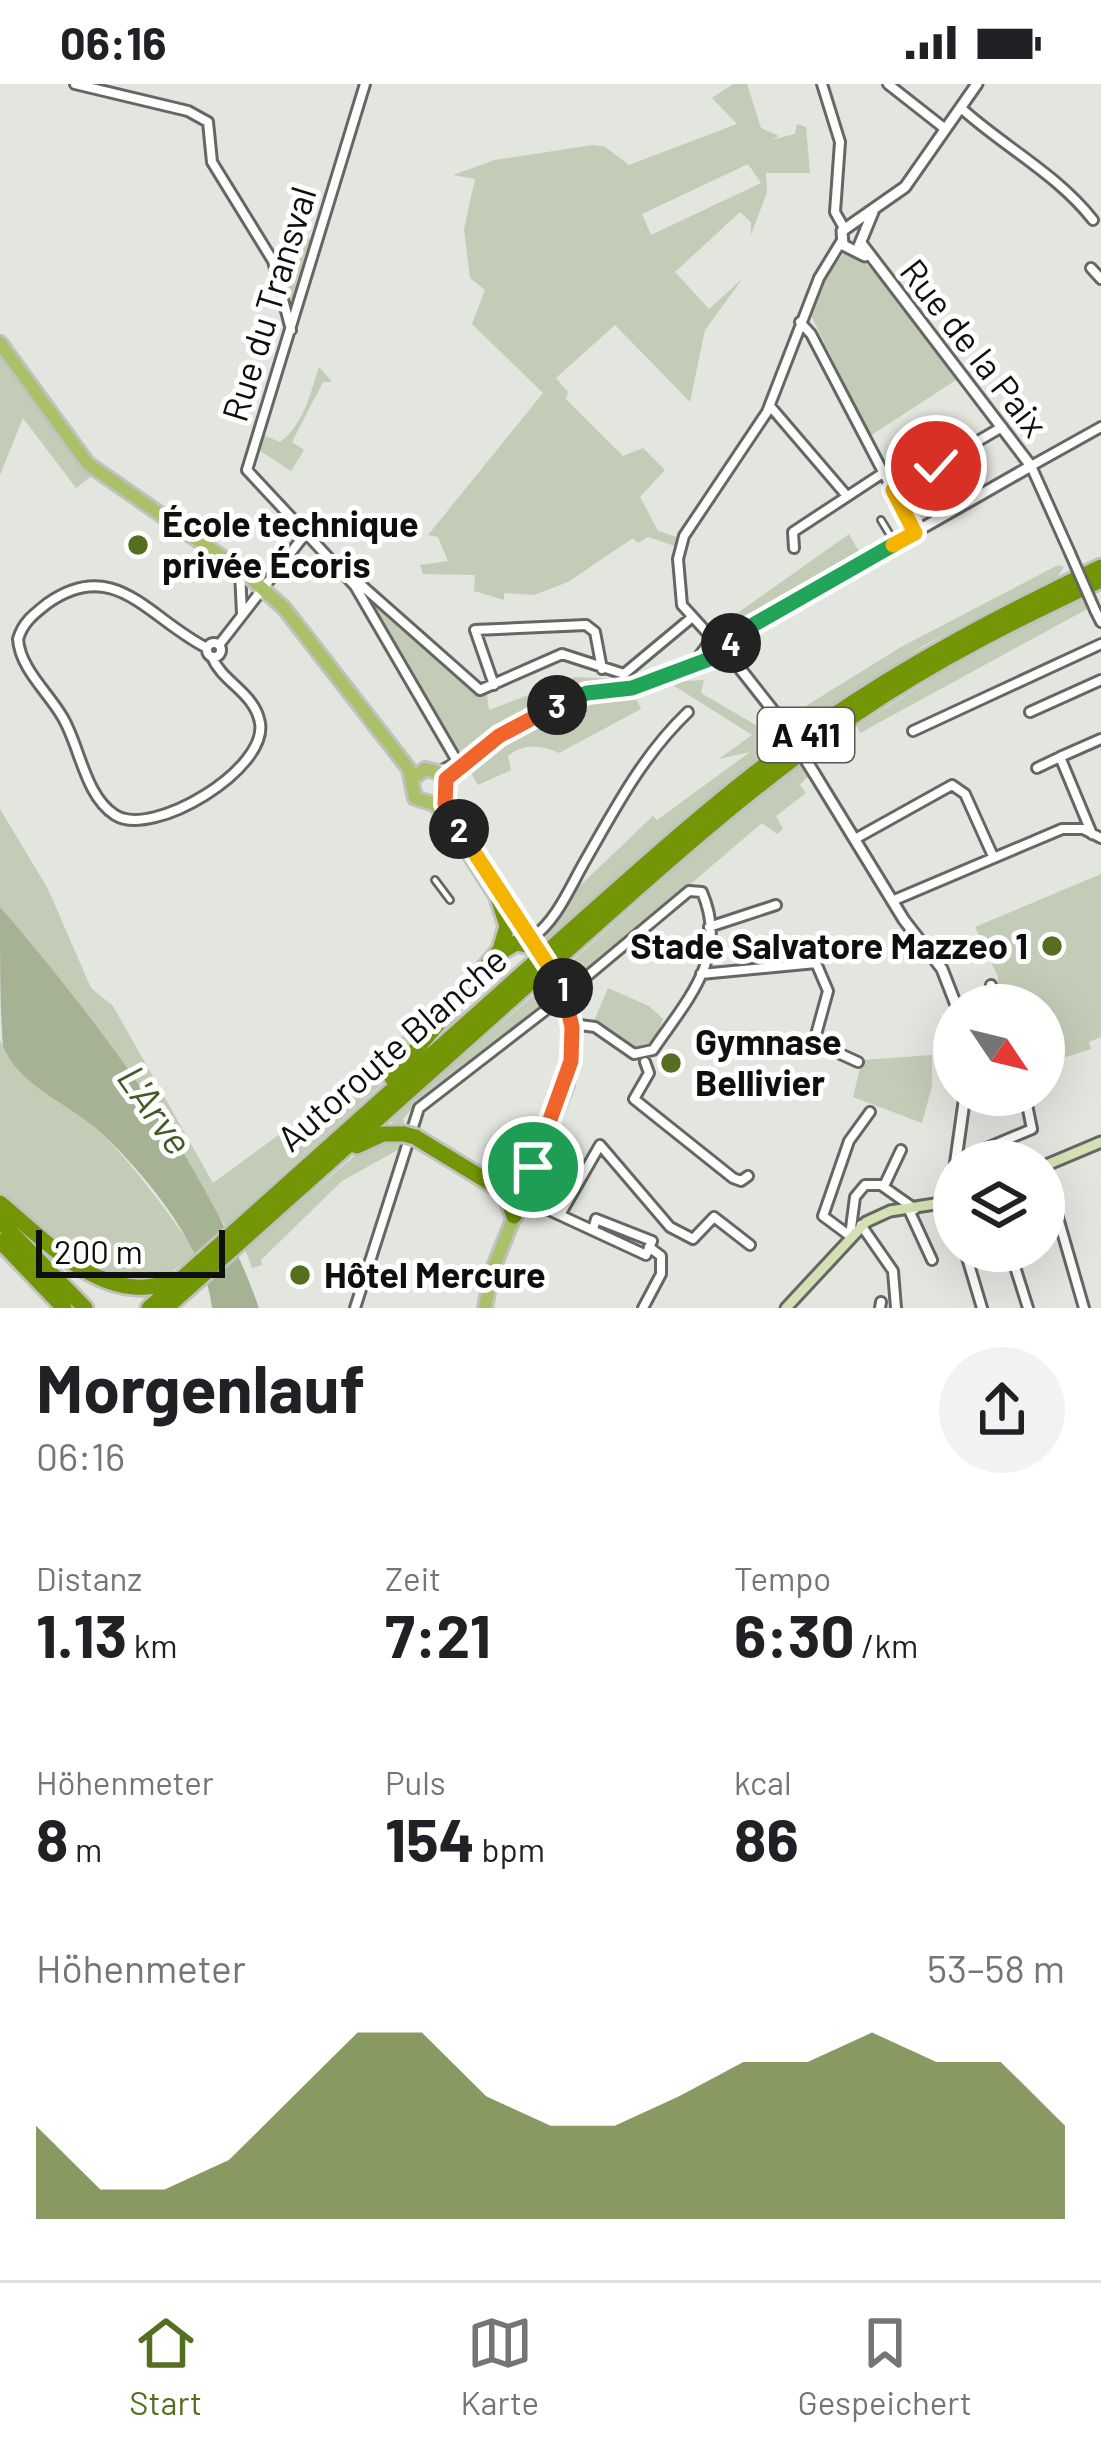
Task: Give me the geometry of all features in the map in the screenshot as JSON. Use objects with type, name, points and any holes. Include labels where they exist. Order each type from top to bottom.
[{"type":"highway","name":"Autoroute Blanche","points":[[148,1308],[189,1280],[252,1224],[345,1131],[697,820],[819,725],[926,657],[1101,567]]},
{"type":"highway","name":"Autoroute Blanche","points":[[252,1224],[334,1161],[540,957],[836,727],[931,667],[1101,580]]},
{"type":"highway","points":[[496,956],[507,929],[499,901]]},
{"type":"highway","points":[[345,1131],[496,956],[514,944],[540,957]]},
{"type":"highway","points":[[334,1161],[371,1138],[410,1136],[505,1192],[514,1216]]},
{"type":"highway","points":[[0,1203],[115,1288],[146,1291],[189,1280]]},
{"type":"highway","points":[[0,1221],[85,1308]]},
{"type":"highway","points":[[0,1241],[64,1308]]},
{"type":"highway","name":"Autoroute Blanche","points":[[166,1308],[189,1280]]},
{"type":"highway","name":"A 411","points":[[177,1308],[189,1280]]},
{"type":"main road","points":[[0,343],[88,464],[239,569],[282,606],[416,775],[416,799],[439,801]]},
{"type":"main road","points":[[416,775],[443,775],[439,801],[562,999]]},
{"type":"main road","points":[[439,801],[540,957],[578,1027],[564,1090],[490,1274],[484,1308]]},
{"type":"main road","points":[[1065,1158],[1101,1142]]},
{"type":"main road","points":[[786,1308],[861,1225],[883,1213],[933,1206]]},
{"type":"street","points":[[75,84],[194,113],[208,122],[211,159],[278,272],[291,330]]},
{"type":"street","name":"Rue du Transval","points":[[365,84],[247,467],[253,480],[355,586],[457,761]]},
{"type":"street","points":[[822,84],[840,142],[835,212],[849,227],[853,243]]},
{"type":"street","points":[[888,84],[944,128]]},
{"type":"street","points":[[849,227],[903,189],[977,84]]},
{"type":"street","points":[[961,108],[1023,161],[1064,185],[1094,220]]},
{"type":"street","points":[[878,207],[853,243],[832,258],[800,322],[770,406],[682,542],[681,599],[690,619],[720,645],[782,722],[948,984]]},
{"type":"street","name":"Rue de la Paix","points":[[849,227],[853,243],[874,263],[1031,466]]},
{"type":"street","points":[[1091,268],[1101,279]]},
{"type":"street","points":[[800,322],[886,471],[915,533]]},
{"type":"street","points":[[770,406],[847,496]]},
{"type":"street","points":[[893,490],[1002,427]]},
{"type":"street","points":[[443,775],[457,761],[566,700],[646,682],[698,658],[1101,427]]},
{"type":"street","points":[[1031,466],[1101,622]]},
{"type":"street","points":[[794,548],[793,532],[886,471]]},
{"type":"street","points":[[881,520],[895,544]]},
{"type":"street","points":[[215,651],[306,533]]},
{"type":"street","points":[[239,569],[245,601],[242,616]]},
{"type":"street","points":[[95,583],[122,592],[215,651],[258,714],[261,732],[255,754],[239,771],[169,813],[134,821],[114,814],[98,798],[71,731],[23,660],[18,639],[27,621],[47,604],[71,588],[95,583]]},
{"type":"street","points":[[358,583],[480,690],[562,654],[602,670],[630,672],[690,619]]},
{"type":"street","points":[[245,601],[264,588]]},
{"type":"street","points":[[242,616],[262,603],[282,606]]},
{"type":"street","points":[[494,685],[474,630],[585,625],[595,632],[602,670]]},
{"type":"street","points":[[913,731],[1101,644]]},
{"type":"street","points":[[1030,712],[1101,680]]},
{"type":"street","points":[[540,957],[549,923],[644,758],[688,712]]},
{"type":"street","points":[[1037,768],[1101,739]]},
{"type":"street","points":[[443,775],[482,747]]},
{"type":"street","points":[[1060,757],[1097,831]]},
{"type":"street","points":[[855,839],[952,785],[965,794],[992,854]]},
{"type":"street","points":[[892,901],[992,854],[1067,828],[1097,831]]},
{"type":"street","points":[[435,880],[450,900]]},
{"type":"street","points":[[355,1308],[419,1108],[562,999],[691,889],[703,894],[710,927],[701,974],[689,1004],[645,1062]]},
{"type":"street","points":[[710,927],[776,905]]},
{"type":"street","points":[[701,974],[816,963],[828,991],[814,1042],[857,1063]]},
{"type":"street","points":[[578,1027],[597,1028],[645,1062],[649,1073],[634,1099],[733,1178],[741,1181],[748,1176]]},
{"type":"street","points":[[634,1054],[653,1050]]},
{"type":"street","points":[[870,1112],[849,1142],[823,1216],[850,1236],[856,1194],[872,1183],[884,1186],[913,1210],[932,1260]]},
{"type":"street","points":[[1005,1140],[1032,1129],[1029,1116]]},
{"type":"street","points":[[561,1213],[599,1145],[670,1227],[693,1239],[714,1217],[750,1245]]},
{"type":"street","points":[[884,1186],[902,1150]]},
{"type":"street","points":[[521,1197],[594,1226]]},
{"type":"street","points":[[596,1219],[652,1240],[650,1247],[646,1255],[591,1233],[594,1226],[596,1219]]},
{"type":"street","points":[[861,1225],[892,1268],[896,1308]]},
{"type":"street","points":[[1065,1242],[1084,1308]]},
{"type":"street","points":[[643,1308],[663,1269],[663,1258],[650,1247]]},
{"type":"street","points":[[971,1272],[982,1308]]},
{"type":"street","points":[[1017,1272],[1028,1308]]},
{"type":"shaded area","points":[[733,84],[747,84],[761,128],[779,136],[771,140],[795,134],[797,124],[806,127],[810,173],[766,173],[767,192],[751,235],[751,222],[740,212],[675,272],[709,309],[743,278],[705,330],[690,402],[615,325],[556,378],[568,392],[566,399],[623,456],[643,448],[665,470],[640,497],[658,531],[677,537],[675,546],[648,537],[638,543],[633,538],[568,582],[534,595],[504,593],[504,600],[474,591],[475,575],[423,574],[420,565],[448,561],[438,537],[428,535],[543,393],[472,324],[485,290],[470,278],[464,229],[475,179],[453,175],[495,160],[593,145],[605,147],[629,165],[737,124],[712,98]],"holes":[[[748,164],[761,183],[651,235],[642,214]]]},
{"type":"shaded area","points":[[293,225],[314,243],[288,318],[285,282],[274,256],[290,238]]},
{"type":"shaded area","points":[[855,253],[887,285],[956,380],[870,436],[809,311],[824,278],[843,254]]},
{"type":"shaded area","points":[[0,353],[76,462],[93,475],[76,488],[23,418],[0,475]]},
{"type":"shaded area","points":[[319,367],[332,382],[323,382],[292,442],[304,450],[291,471],[257,449],[263,435],[280,442],[295,426]]},
{"type":"shaded area","points":[[849,534],[862,557],[739,628],[732,617]]},
{"type":"shaded area","points":[[1058,565],[1064,567],[1058,576],[923,646],[794,732],[785,719],[901,647]]},
{"type":"shaded area","points":[[362,590],[456,677],[487,695],[489,710],[575,677],[619,679],[624,685],[559,698],[468,752],[457,750]]},
{"type":"shaded area","points":[[1084,597],[1089,608],[860,733],[857,726],[947,669]]},
{"type":"shaded area","points":[[704,680],[701,693],[766,731],[779,727],[784,736],[541,945],[567,898],[653,816],[657,820],[750,752],[719,759],[752,735],[668,682]]},
{"type":"shaded area","points":[[634,694],[641,709],[559,753],[539,747],[520,749],[508,756],[511,770],[478,785],[469,770],[536,721],[580,701]]},
{"type":"shaded area","points":[[802,764],[809,775],[800,785],[806,793],[776,816],[783,829],[777,834],[762,823],[572,982],[560,972],[738,812]]},
{"type":"shaded area","points":[[0,809],[48,889],[91,988],[113,1006],[213,1183],[371,1067],[501,940],[380,1086],[225,1226],[75,998],[0,907]]},
{"type":"shaded area","points":[[1101,874],[1101,1037],[1089,1042],[1091,1049],[1065,1057],[1065,984],[998,984],[975,927]]},
{"type":"shaded area","points":[[545,985],[548,993],[542,1004],[412,1108],[403,1119],[406,1129],[389,1121]]},
{"type":"shaded area","points":[[608,988],[649,1006],[663,1019],[652,1047],[637,1052],[593,1023]]},
{"type":"shaded area","points":[[0,1040],[20,1069],[115,1148],[197,1253],[160,1280],[134,1287],[79,1260],[0,1197]]},
{"type":"shaded area","points":[[932,1055],[932,1086],[922,1123],[853,1097],[862,1060]]},
{"type":"shaded area","points":[[382,1140],[404,1140],[403,1147],[342,1181],[261,1260],[262,1265],[252,1268],[245,1249],[359,1152]]},
{"type":"water","name":"L'Arve","points":[[0,907],[148,1097],[212,1203],[259,1308],[212,1308],[198,1261],[153,1189],[99,1131],[32,1083],[10,1060],[2,1033]]},
{"type":"place","name":"École technique privée Écoris","points":[[138,545]]},
{"type":"place","name":"Stade Salvatore Mazzeo 1","points":[[1052,946]]},
{"type":"place","name":"Gymnase Bellivier","points":[[671,1063]]},
{"type":"place","name":"Hôtel Mercure","points":[[300,1275]]},
{"type":"route","points":[[533,1167],[571,1061],[573,1030],[561,998],[565,991],[448,810],[446,779],[482,747],[566,700],[622,691],[725,653],[746,629],[915,533],[893,490],[936,466]]}]
